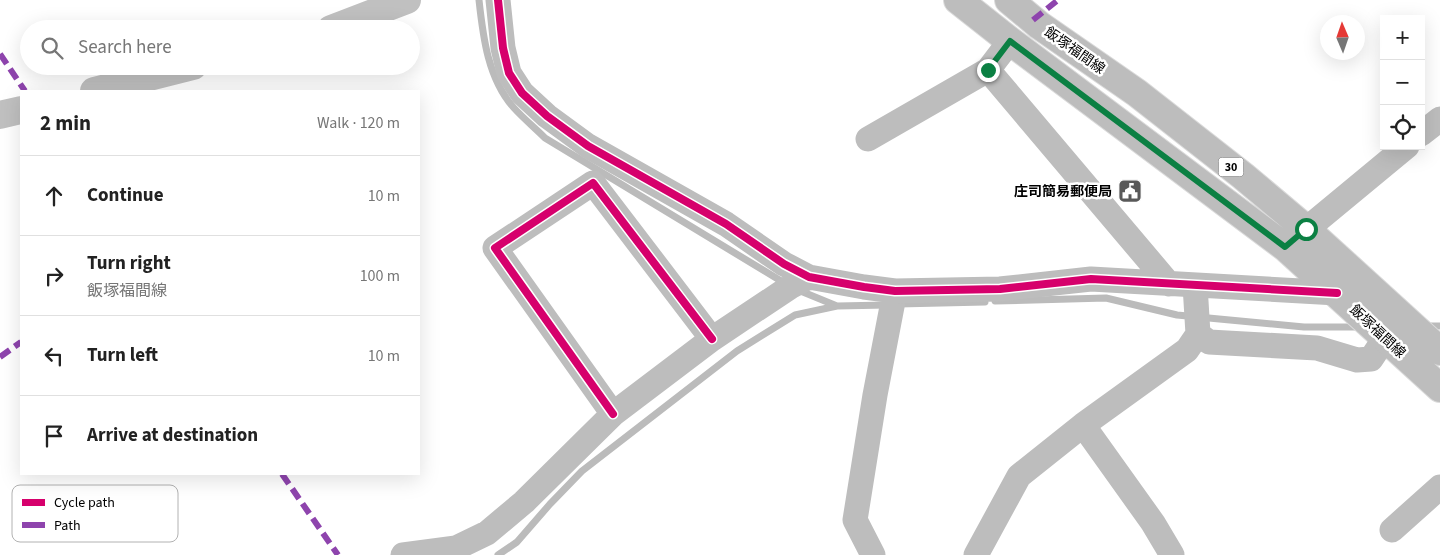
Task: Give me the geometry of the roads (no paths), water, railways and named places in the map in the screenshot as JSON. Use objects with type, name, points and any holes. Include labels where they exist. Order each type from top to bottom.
[{"type":"main road","name":"飯塚福間線","points":[[958,0],[1285,247],[1440,388]]},
{"type":"main road","name":"飯塚福間線","points":[[1008,0],[1040,25],[1137,93],[1243,176],[1306,229],[1440,351]]},
{"type":"main road","points":[[354,20],[402,1]]},
{"type":"main road","points":[[98,90],[157,75]]},
{"type":"main road","points":[[0,115],[20,110]]},
{"type":"street","points":[[498,0],[503,48],[509,73],[522,92],[547,116],[588,146],[726,224],[784,264],[809,277],[895,291],[1000,289],[1091,280],[1337,294]]},
{"type":"street","points":[[868,139],[988,70],[1010,41]]},
{"type":"street","points":[[988,70],[1168,284]]},
{"type":"street","points":[[1425,131],[1440,119]]},
{"type":"street","points":[[1285,247],[1402,150]]},
{"type":"street","points":[[613,414],[496,248],[593,183],[712,339]]},
{"type":"street","points":[[403,555],[456,548],[486,533],[524,502],[613,414],[712,339],[790,287],[809,277]]},
{"type":"street","points":[[976,555],[1019,476],[1083,425],[1187,350],[1198,334],[1195,285]]},
{"type":"street","points":[[873,555],[855,520],[875,395],[895,291]]},
{"type":"street","points":[[1198,334],[1209,342],[1317,348],[1357,360],[1370,359],[1385,338]]},
{"type":"street","points":[[1083,425],[1153,523],[1172,555]]},
{"type":"street","points":[[1392,530],[1440,487]]},
{"type":"waterway","points":[[479,0],[488,57],[498,84],[514,108],[545,138],[786,284]]},
{"type":"waterway","points":[[798,290],[837,306]]},
{"type":"waterway","points":[[995,301],[1106,298],[1177,315],[1304,327],[1360,327]]},
{"type":"waterway","points":[[898,304],[985,302]]},
{"type":"waterway","points":[[498,555],[517,542],[582,471],[737,351],[795,315],[837,306],[887,305]]},
{"type":"waterway","points":[[1425,326],[1440,326]]},
{"type":"place","name":"庄司簡易郵便局","points":[[1130,191]]}]
